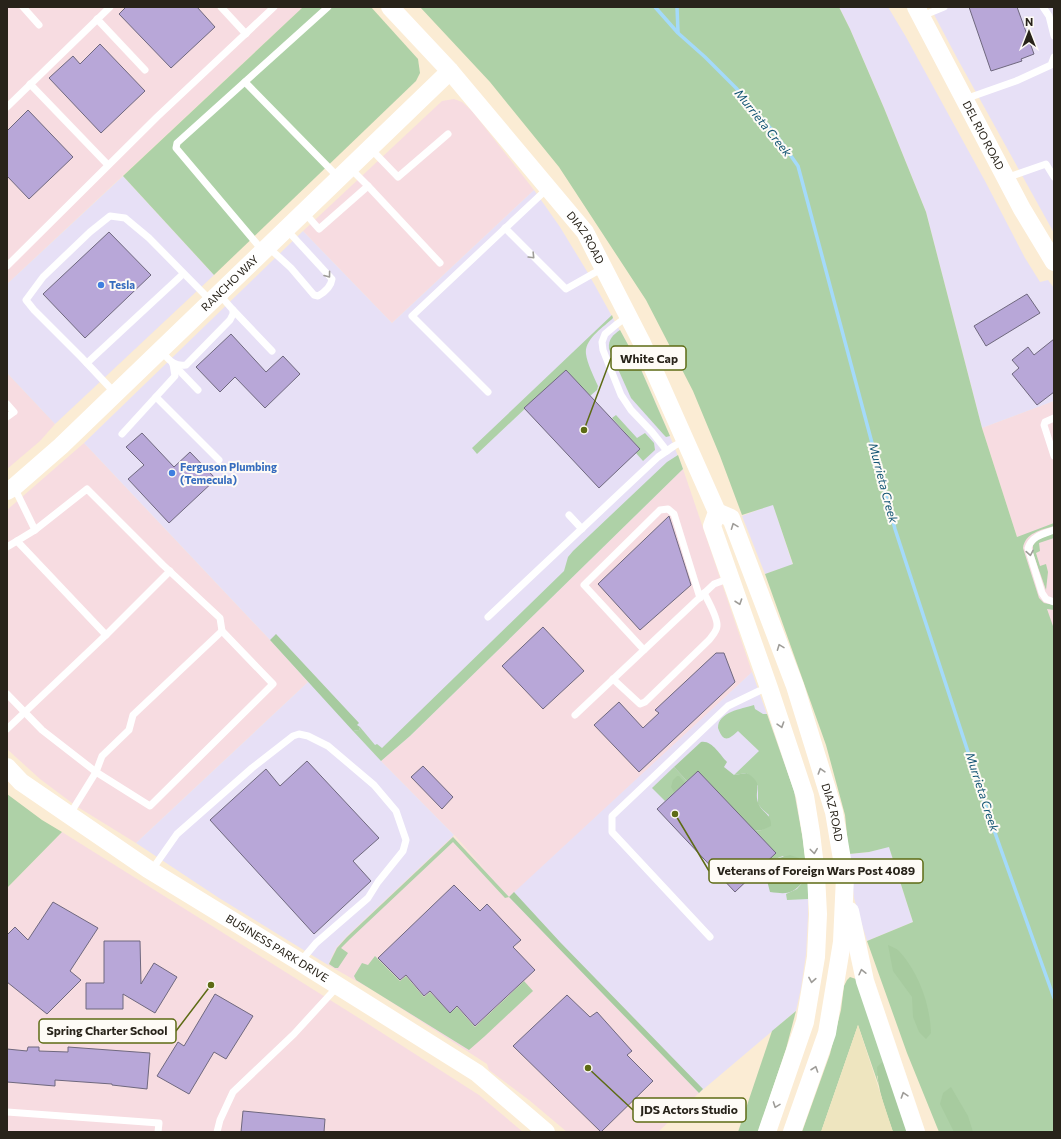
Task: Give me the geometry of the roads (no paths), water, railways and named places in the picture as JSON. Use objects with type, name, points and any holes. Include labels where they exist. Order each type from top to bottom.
[{"type":"main road","name":"DIAZ ROAD","points":[[390,7],[450,71],[586,232],[641,341],[717,512],[731,518],[795,686],[834,812],[844,877],[842,942],[827,1033],[792,1132]]},
{"type":"main road","name":"DEL RIO ROAD","points":[[919,10],[1022,209],[1054,262]]},
{"type":"main road","name":"RANCHO WAY","points":[[10,489],[61,446],[450,71]]},
{"type":"main road","name":"DIAZ ROAD","points":[[717,512],[712,526],[769,688],[804,796],[811,833],[816,875],[818,914],[816,958],[804,1022],[767,1132]]},
{"type":"main road","name":"BUSINESS PARK DRIVE","points":[[7,767],[21,782],[70,814],[151,871],[477,1073],[546,1132]]},
{"type":"main road","points":[[844,877],[865,981],[916,1132]]},
{"type":"lane","points":[[23,7],[40,25]]},
{"type":"lane","points":[[7,107],[110,7]]},
{"type":"lane","points":[[221,7],[246,34]]},
{"type":"lane","points":[[7,266],[157,117],[274,7]]},
{"type":"lane","points":[[286,229],[332,279],[332,283],[327,290],[318,296],[314,295],[287,264],[266,249],[176,148],[177,143],[328,7]]},
{"type":"lane","points":[[919,10],[944,7]]},
{"type":"lane","points":[[1043,7],[1049,16],[1054,36]]},
{"type":"lane","points":[[97,19],[145,70]]},
{"type":"lane","points":[[965,99],[1051,65],[1054,57]]},
{"type":"lane","points":[[245,82],[344,173],[368,186],[440,263]]},
{"type":"lane","points":[[30,84],[108,165]]},
{"type":"lane","points":[[370,148],[398,177],[448,134]]},
{"type":"lane","points":[[1006,178],[1046,164],[1054,177]]},
{"type":"lane","points":[[304,212],[319,229],[368,186]]},
{"type":"lane","points":[[488,392],[412,316],[548,188]]},
{"type":"lane","points":[[115,394],[26,300],[43,277],[90,232],[110,216],[125,218],[149,238],[183,274],[233,310],[272,351]]},
{"type":"lane","points":[[505,228],[566,289],[604,268]]},
{"type":"lane","points":[[87,363],[183,274]]},
{"type":"lane","points":[[173,364],[180,366],[186,364],[230,320],[233,310]]},
{"type":"lane","points":[[629,316],[616,324],[605,334],[602,342],[603,350],[624,400],[667,451]]},
{"type":"lane","points":[[160,350],[198,390]]},
{"type":"lane","points":[[122,434],[175,376],[173,364]]},
{"type":"lane","points":[[156,397],[219,460]]},
{"type":"lane","points":[[7,404],[14,412],[7,417]]},
{"type":"lane","points":[[1054,418],[1045,422],[1044,425],[1054,456]]},
{"type":"lane","points":[[488,617],[658,457],[685,440]]},
{"type":"lane","points":[[10,489],[35,530]]},
{"type":"lane","points":[[7,547],[35,530],[87,489],[220,618],[222,631],[273,684],[150,806],[96,772],[42,730],[7,694]]},
{"type":"lane","points":[[613,679],[640,704],[645,702],[709,640],[716,631],[716,621],[702,595],[674,514],[668,509],[660,510],[584,585],[644,650]]},
{"type":"lane","points":[[568,515],[582,529]]},
{"type":"lane","points":[[1054,530],[1037,536],[1029,543],[1028,548],[1042,593],[1046,599],[1054,602]]},
{"type":"lane","points":[[17,541],[106,635]]},
{"type":"lane","points":[[7,729],[106,635],[170,571]]},
{"type":"lane","points":[[575,715],[714,584],[730,578]]},
{"type":"lane","points":[[70,814],[96,772],[102,756],[129,730],[133,715],[222,631]]},
{"type":"lane","points":[[710,937],[612,832],[612,816],[728,706],[759,691],[769,688]]},
{"type":"lane","points":[[151,871],[177,834],[252,768],[293,736],[299,734],[304,735],[328,746],[374,785],[396,812],[406,840],[402,851],[378,882],[368,898],[316,943],[300,962]]},
{"type":"lane","points":[[217,1132],[220,1120],[233,1092],[294,1034],[338,986]]},
{"type":"lane","points":[[7,1112],[159,1122],[158,1132]]},
{"type":"waterway","name":"Murrieta Creek","points":[[655,7],[678,33],[736,88],[777,136],[798,166],[895,529],[989,816],[1054,998]]},
{"type":"waterway","points":[[677,7],[678,32]]},
{"type":"place","name":"Tesla","points":[[101,285]]},
{"type":"place","name":"White Cap","points":[[584,430]]},
{"type":"place","name":"Ferguson Plumbing (Temecula)","points":[[172,473]]},
{"type":"place","name":"Veterans of Foreign Wars Post 4089","points":[[675,814]]},
{"type":"place","name":"Spring Charter School","points":[[211,985]]},
{"type":"place","name":"JDS Actors Studio","points":[[588,1068]]}]
